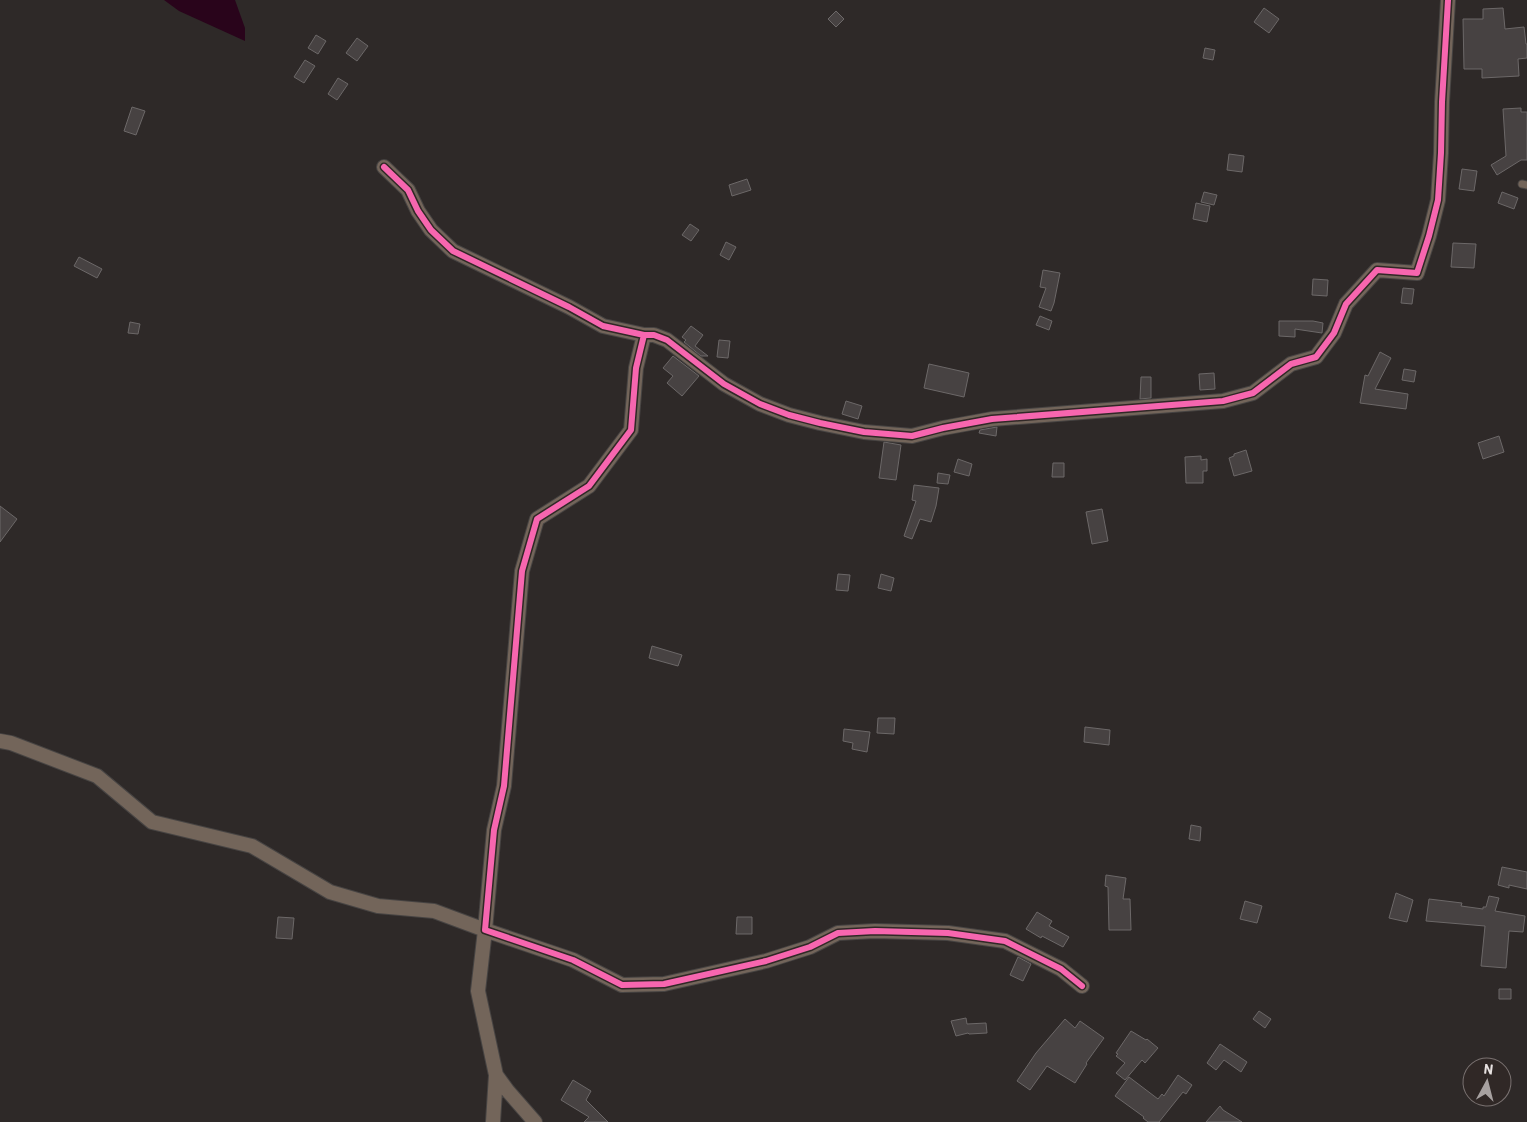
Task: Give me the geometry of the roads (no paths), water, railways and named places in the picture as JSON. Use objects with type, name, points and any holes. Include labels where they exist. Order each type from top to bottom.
[{"type":"street","points":[[384,167],[408,190],[418,211],[431,230],[453,251],[569,307],[603,326],[644,335],[654,335],[667,340],[724,384],[760,404],[820,424],[864,432],[912,436],[992,419],[1223,401],[1253,393],[1290,364],[1316,357],[1334,333],[1346,304],[1377,270],[1417,273],[1438,200],[1448,0]]},
{"type":"street","points":[[493,1122],[496,1075],[478,991],[494,830],[504,786],[522,571],[537,519],[589,486],[631,430],[636,368],[644,335]]},
{"type":"street","points":[[0,741],[11,743],[97,776],[152,822],[252,846],[330,892],[378,906],[434,911],[573,960],[622,984],[664,984],[766,962],[810,947],[838,933],[875,931],[948,933],[1005,941],[1061,969],[1082,986]]},
{"type":"street","points":[[496,1075],[535,1122]]}]
